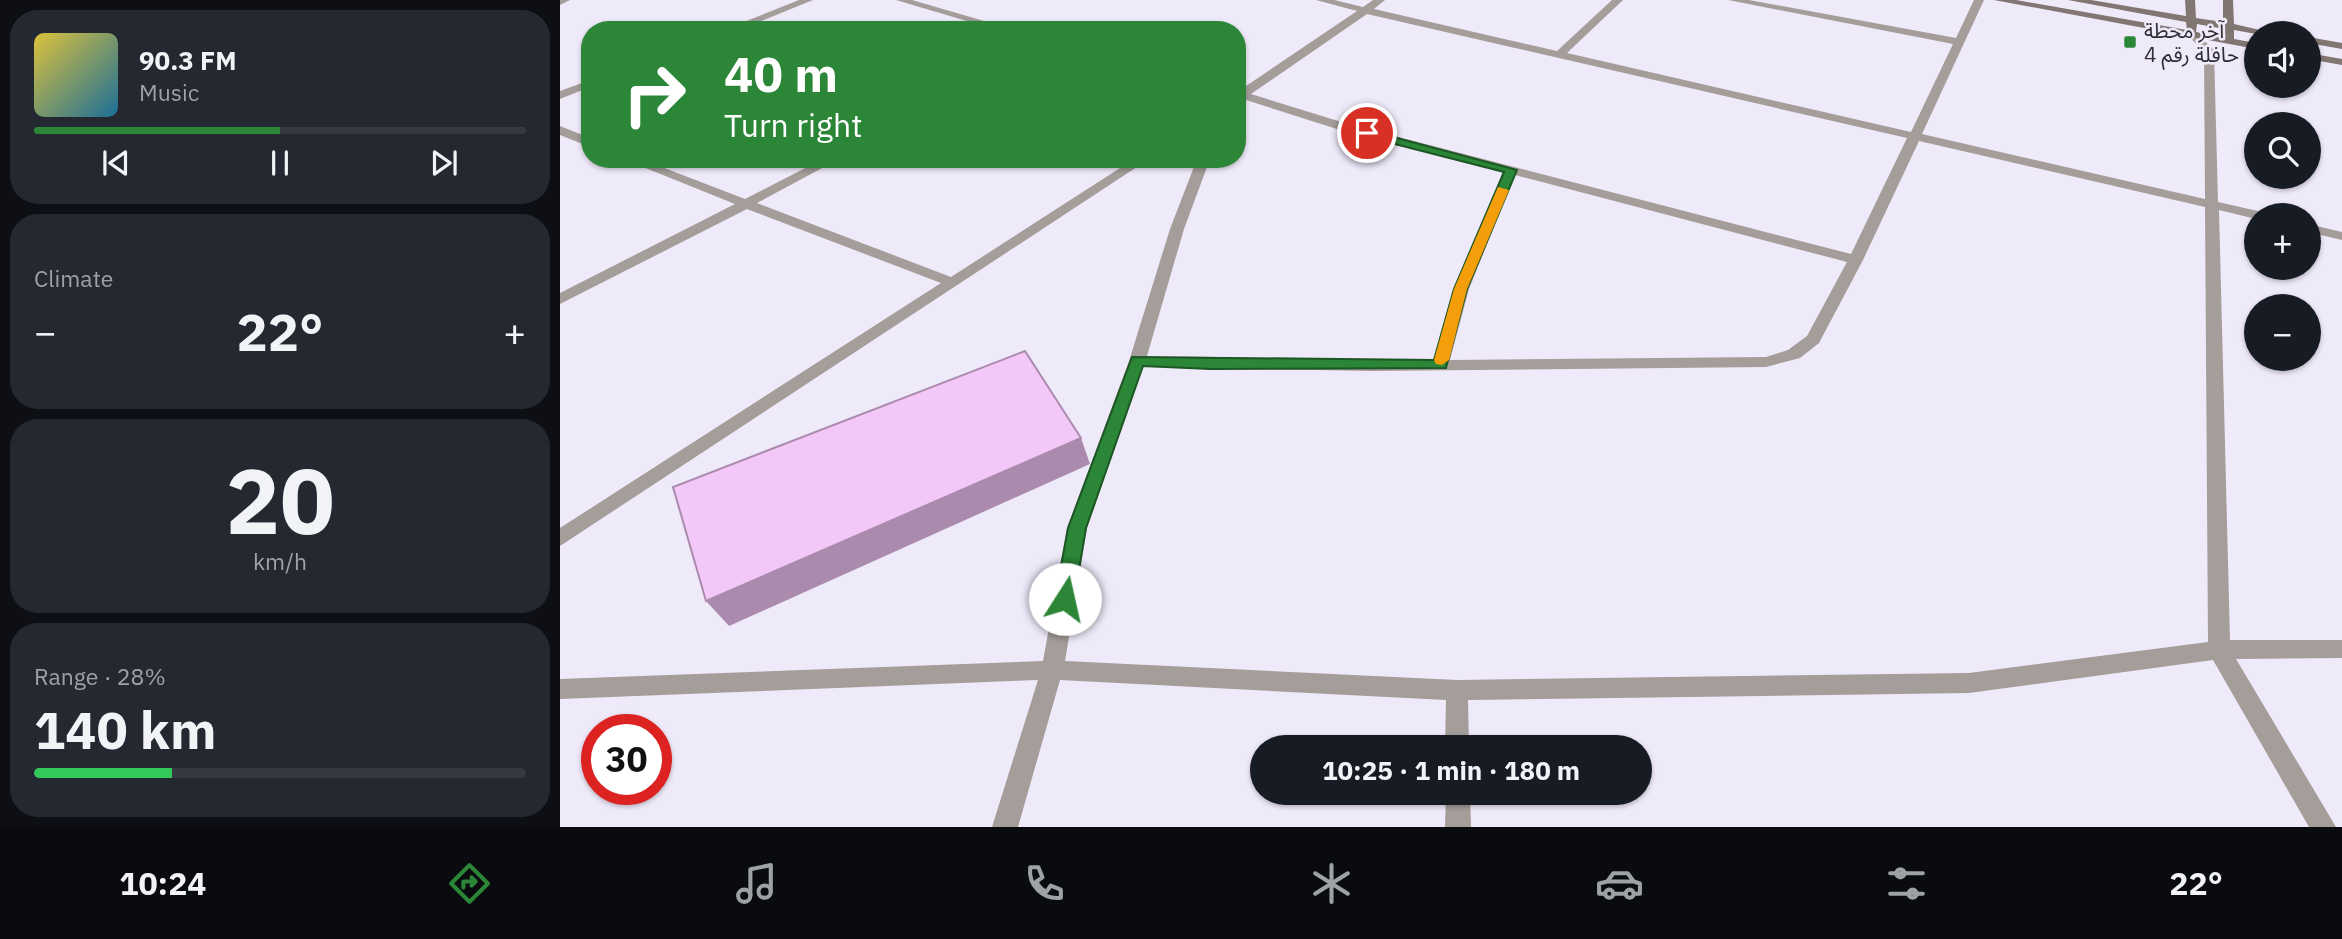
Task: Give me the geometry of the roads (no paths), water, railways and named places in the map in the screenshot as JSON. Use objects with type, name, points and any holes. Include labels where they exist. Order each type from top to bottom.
[{"type":"main road","points":[[1999,0],[2244,44]]},
{"type":"main road","points":[[2073,0],[2244,29]]},
{"type":"main road","points":[[2190,0],[2193,36]]},
{"type":"main road","points":[[2228,0],[2229,42]]},
{"type":"main road","points":[[2321,42],[2342,46]]},
{"type":"main road","points":[[2321,58],[2342,62]]},
{"type":"street","points":[[753,21],[808,0]]},
{"type":"street","points":[[901,0],[978,21]]},
{"type":"street","points":[[926,6],[941,0]]},
{"type":"street","points":[[1321,0],[2244,212]]},
{"type":"street","points":[[1246,90],[1380,0]]},
{"type":"street","points":[[1559,55],[1618,0]]},
{"type":"street","points":[[1733,0],[1958,42]]},
{"type":"street","points":[[1137,360],[1210,364],[1440,365],[1766,362],[1794,354],[1814,339],[1828,306],[1856,260],[1979,0]]},
{"type":"street","points":[[2193,36],[2209,50],[2219,650],[2323,827]]},
{"type":"street","points":[[2209,50],[2229,42]]},
{"type":"street","points":[[560,95],[581,87]]},
{"type":"street","points":[[1246,97],[1344,127],[1856,260]]},
{"type":"street","points":[[563,133],[581,140]]},
{"type":"street","points":[[652,168],[951,282]]},
{"type":"street","points":[[560,299],[815,168]]},
{"type":"street","points":[[560,538],[1129,168]]},
{"type":"street","points":[[1005,827],[1052,670],[1077,528],[1137,360],[1177,229],[1201,168]]},
{"type":"street","points":[[1440,365],[1461,289],[1511,170]]},
{"type":"street","points":[[2321,231],[2342,236]]},
{"type":"street","points":[[560,689],[1052,670],[1457,690],[1969,683],[2219,650],[2342,649]]},
{"type":"street","points":[[1457,690],[1457,735]]},
{"type":"street","points":[[1458,805],[1458,827]]},
{"type":"place","name":"آخر محطة حافلة رقم 4","points":[[2130,42]]}]
